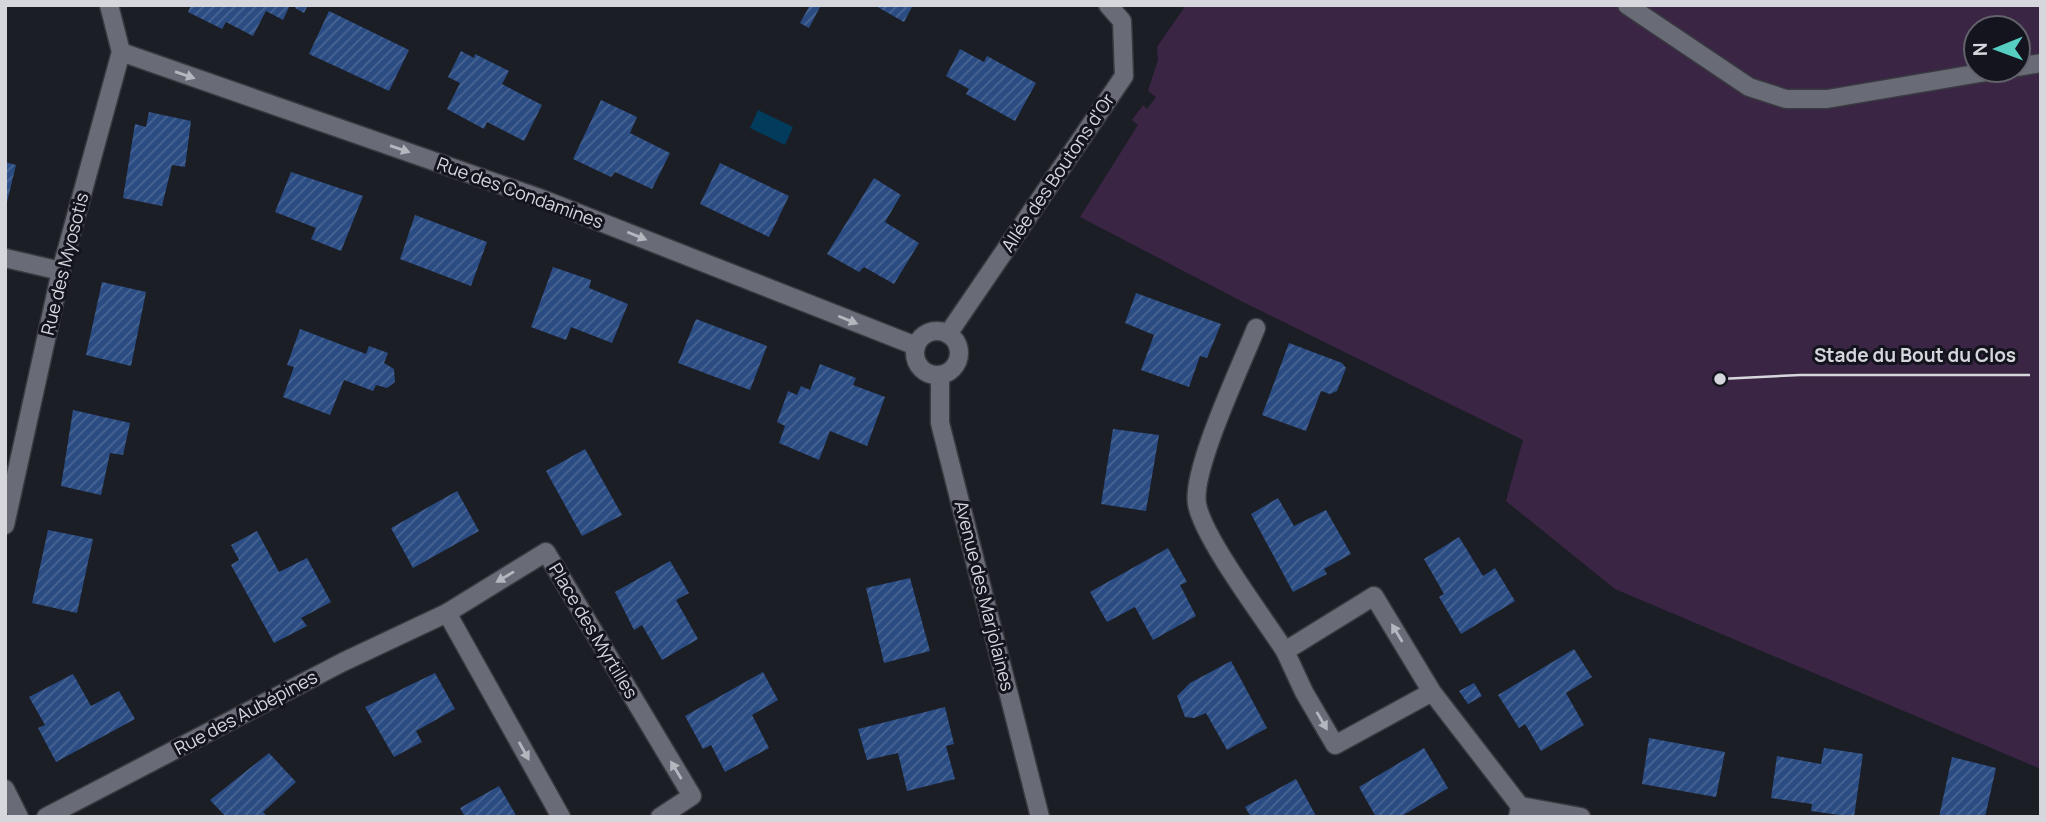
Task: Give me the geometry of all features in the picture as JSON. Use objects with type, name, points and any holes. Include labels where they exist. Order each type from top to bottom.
[{"type":"street","name":"Rue des Myosotis","points":[[5,524],[61,271],[121,52],[109,5]]},
{"type":"street","name":"Allée des Boutons d'Or","points":[[948,334],[1124,76],[1122,21],[1108,5]]},
{"type":"street","points":[[1627,5],[1749,86],[1786,99],[1827,99],[1962,76]]},
{"type":"street","name":"Rue des Condamines","points":[[121,52],[542,199],[916,346]]},
{"type":"street","points":[[5,258],[61,271]]},
{"type":"street","points":[[1256,328],[1202,466],[1197,503],[1211,537],[1285,651],[1304,692],[1335,745],[1432,692]]},
{"type":"street","points":[[929,332],[948,334],[957,344],[958,357],[952,369],[940,375],[920,367],[916,346],[929,332]]},
{"type":"street","name":"Avenue des Marjolaines","points":[[940,375],[940,423],[1040,817]]},
{"type":"street","name":"Place des Myrtilles","points":[[447,612],[546,552],[692,796],[660,817]]},
{"type":"street","points":[[1285,651],[1374,596],[1432,692],[1519,812],[1581,817]]},
{"type":"street","points":[[447,612],[561,817]]},
{"type":"street","name":"Rue des Aubépines","points":[[46,817],[331,668],[447,612]]},
{"type":"street","points":[[5,789],[19,817]]},
{"type":"shaded area","points":[[1181,5],[2041,5],[2041,769],[1615,589],[1506,501],[1523,440],[1247,304],[1080,217],[1138,125],[1132,120],[1143,105],[1147,109],[1156,97],[1148,91],[1158,60],[1157,47],[1184,8]]},
{"type":"water","points":[[758,110],[793,127],[785,145],[750,128]]},
{"type":"building","points":[[191,5],[290,5],[283,20],[266,11],[253,36],[226,22],[222,29],[188,12]]},
{"type":"building","points":[[297,5],[308,5],[304,13],[295,8]]},
{"type":"building","points":[[810,5],[821,5],[809,28],[800,23]]},
{"type":"building","points":[[874,5],[913,5],[904,22]]},
{"type":"building","points":[[329,11],[409,50],[389,91],[309,54]]},
{"type":"building","points":[[960,49],[984,62],[987,56],[1036,83],[1015,121],[966,94],[969,89],[946,76]]},
{"type":"building","points":[[461,51],[474,58],[475,54],[509,71],[502,84],[542,105],[524,141],[487,122],[484,129],[447,109],[460,83],[448,77]]},
{"type":"building","points":[[601,100],[637,117],[630,133],[670,153],[652,189],[615,172],[611,177],[573,159]]},
{"type":"building","points":[[149,112],[191,121],[185,167],[172,165],[162,206],[123,198],[135,124],[146,127]]},
{"type":"building","points":[[5,162],[16,165],[6,206],[5,206]]},
{"type":"building","points":[[720,163],[789,196],[769,237],[700,204]]},
{"type":"building","points":[[291,172],[363,196],[341,251],[311,239],[316,228],[275,212]]},
{"type":"building","points":[[874,178],[901,195],[885,222],[919,243],[894,284],[864,267],[859,272],[827,254]]},
{"type":"building","points":[[415,215],[487,242],[471,286],[400,259]]},
{"type":"building","points":[[553,267],[591,280],[589,288],[628,304],[612,343],[571,327],[566,340],[531,327]]},
{"type":"building","points":[[102,282],[146,292],[131,366],[86,355]]},
{"type":"building","points":[[1136,293],[1221,324],[1207,358],[1200,356],[1189,387],[1141,370],[1154,335],[1125,323]]},
{"type":"building","points":[[696,319],[767,346],[750,390],[678,363]]},
{"type":"building","points":[[300,329],[366,354],[369,346],[388,353],[384,363],[394,369],[395,382],[387,388],[376,385],[373,391],[344,380],[330,415],[283,397],[294,367],[287,365]]},
{"type":"building","points":[[1289,343],[1342,363],[1346,368],[1337,391],[1330,394],[1321,391],[1306,431],[1262,415]]},
{"type":"building","points":[[820,364],[856,378],[853,385],[885,397],[867,446],[830,431],[819,460],[779,443],[785,426],[777,422],[788,391],[797,395],[801,386],[810,390]]},
{"type":"building","points":[[73,410],[130,423],[123,455],[110,453],[101,495],[61,486]]},
{"type":"building","points":[[1113,429],[1159,435],[1146,511],[1101,504]]},
{"type":"building","points":[[585,449],[622,515],[582,536],[546,471]]},
{"type":"building","points":[[457,491],[479,531],[413,568],[391,528]]},
{"type":"building","points":[[1278,498],[1294,526],[1326,510],[1351,554],[1324,569],[1327,574],[1293,592],[1251,514]]},
{"type":"building","points":[[48,530],[93,539],[77,613],[32,603]]},
{"type":"building","points":[[257,531],[279,572],[307,558],[331,602],[301,618],[307,626],[274,643],[231,565],[239,560],[231,545]]},
{"type":"building","points":[[1459,537],[1483,576],[1495,568],[1515,601],[1461,634],[1439,597],[1444,594],[1424,559]]},
{"type":"building","points":[[1168,548],[1187,582],[1180,585],[1196,616],[1153,640],[1135,607],[1107,622],[1090,592]]},
{"type":"building","points":[[670,561],[689,593],[676,600],[698,639],[662,660],[642,625],[634,630],[615,592]]},
{"type":"building","points":[[910,578],[930,651],[884,663],[866,588]]},
{"type":"building","points":[[1574,649],[1592,677],[1566,693],[1584,725],[1541,751],[1525,724],[1519,728],[1498,695]]},
{"type":"building","points":[[1231,661],[1267,728],[1227,750],[1206,713],[1194,718],[1185,717],[1177,696],[1190,683]]},
{"type":"building","points":[[763,672],[778,700],[752,715],[769,748],[725,772],[711,745],[703,749],[685,716]]},
{"type":"building","points":[[435,673],[455,709],[416,731],[422,742],[394,757],[365,707]]},
{"type":"building","points":[[73,674],[91,706],[119,691],[135,719],[56,762],[38,728],[45,725],[29,697]]},
{"type":"building","points":[[1474,683],[1482,696],[1468,704],[1459,691]]},
{"type":"building","points":[[945,707],[954,744],[946,746],[955,779],[907,791],[898,753],[867,760],[858,729]]},
{"type":"building","points":[[1649,738],[1725,752],[1716,797],[1642,784]]},
{"type":"building","points":[[1424,748],[1448,788],[1400,817],[1376,817],[1359,787]]},
{"type":"building","points":[[1824,748],[1863,754],[1854,817],[1811,811],[1812,804],[1771,798],[1777,756],[1821,764]]},
{"type":"building","points":[[269,753],[296,782],[263,812],[268,817],[226,817],[210,800]]},
{"type":"building","points":[[1952,757],[1996,768],[1985,817],[1939,817]]},
{"type":"building","points":[[1296,779],[1316,816],[1251,817],[1245,807]]},
{"type":"building","points":[[499,786],[517,817],[465,817],[460,808]]},
{"type":"place","name":"Stade du Bout du Clos","points":[[1720,379]]}]
